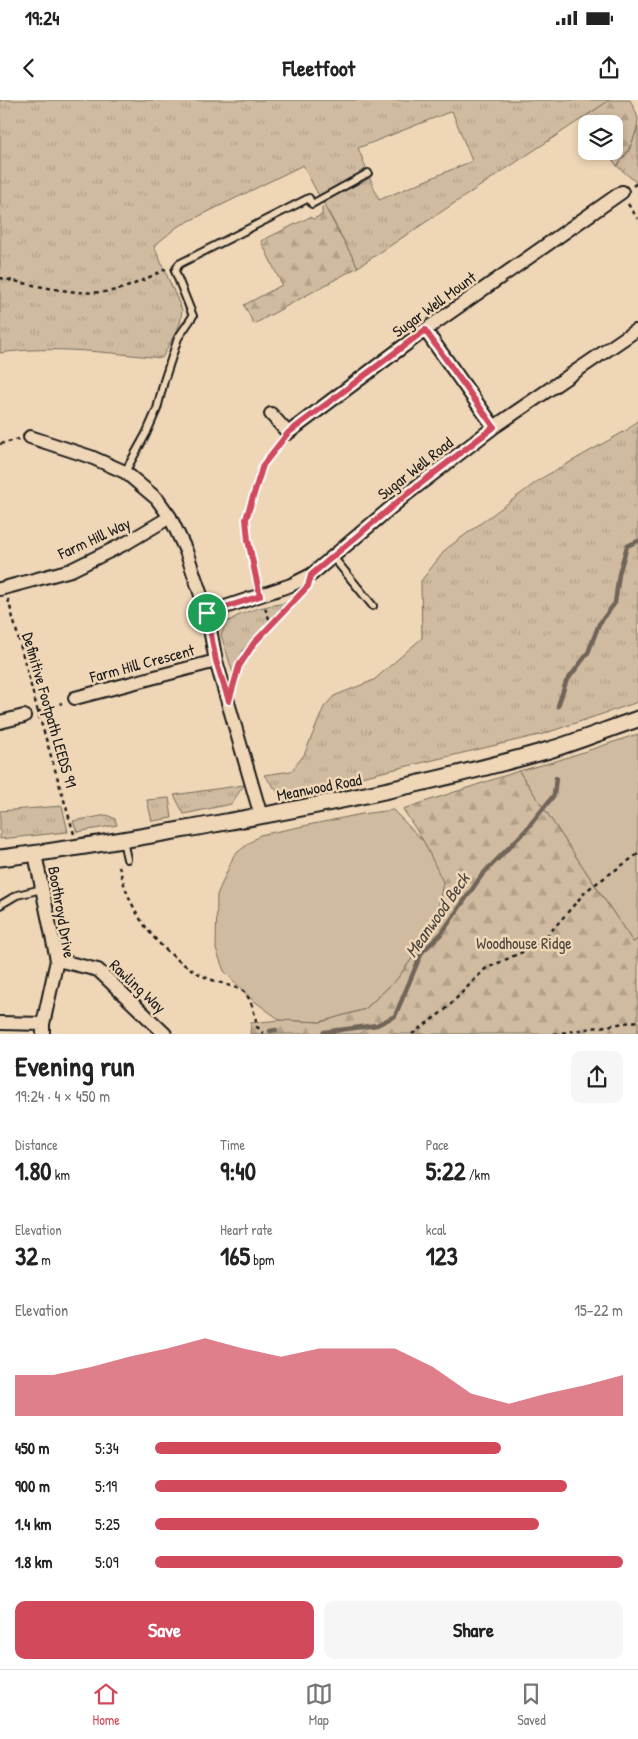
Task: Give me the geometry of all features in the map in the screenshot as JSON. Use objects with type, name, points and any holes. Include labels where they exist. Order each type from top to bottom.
[{"type":"street","name":"Sugar Well Mount","points":[[288,433],[425,330],[622,192]]},
{"type":"street","points":[[425,330],[494,427]]},
{"type":"street","name":"Sugar Well Road","points":[[207,613],[291,585],[311,575],[407,494],[494,427],[637,330]]},
{"type":"street","points":[[271,414],[288,433]]},
{"type":"street","points":[[30,436],[91,457],[125,472],[157,499],[170,517],[186,551],[207,613],[216,661],[262,816]]},
{"type":"street","name":"Farm Hill Way","points":[[2,588],[71,570],[128,542],[170,517]]},
{"type":"street","name":"Farm Hill Crescent","points":[[76,698],[216,661]]},
{"type":"street","points":[[0,722],[24,716]]},
{"type":"street","name":"Meanwood Road","points":[[0,858],[123,840],[376,794],[461,774],[551,749],[638,719]]},
{"type":"street","name":"Boothroyd Drive","points":[[35,854],[57,960],[43,1029]]},
{"type":"street","name":"Rawling Way","points":[[57,960],[98,970],[165,1034]]},
{"type":"street","points":[[0,1023],[43,1029]]},
{"type":"lane","points":[[125,472],[146,434],[157,409],[178,338],[193,316],[175,271],[179,264],[309,198],[312,204],[368,173]]},
{"type":"lane","points":[[333,557],[373,606]]},
{"type":"lane","points":[[123,840],[127,859]]},
{"type":"lane","points":[[0,905],[16,895],[42,889]]},
{"type":"path","points":[[622,192],[638,219]]},
{"type":"path","points":[[0,278],[43,287],[87,293],[120,289],[179,264]]},
{"type":"path","points":[[271,624],[260,596],[248,540],[246,519],[263,465],[288,433]]},
{"type":"path","points":[[0,444],[30,436]]},
{"type":"path","points":[[229,701],[239,666],[254,643],[308,586],[311,575]]},
{"type":"path","name":"Definitive Footpath LEEDS 91","points":[[2,588],[72,828],[75,836],[84,835],[86,845]]},
{"type":"path","points":[[24,716],[76,698]]},
{"type":"path","points":[[412,1034],[446,1010],[485,969],[540,944],[587,890],[638,854]]},
{"type":"path","points":[[118,862],[126,892],[138,916],[156,942],[201,975],[214,982],[242,991],[254,1009],[257,1026],[263,1034]]},
{"type":"path","points":[[554,1034],[638,1021]]},
{"type":"green space","points":[[0,100],[610,100],[587,115],[578,115],[578,121],[358,267],[323,202],[370,178],[379,200],[472,161],[452,111],[358,148],[367,170],[319,196],[303,165],[177,227],[154,246],[182,310],[180,324],[162,358],[61,350],[0,353]]},
{"type":"green space","points":[[610,100],[630,100],[638,119],[634,138],[623,158],[623,115],[588,115]]},
{"type":"green space","points":[[638,126],[638,184],[617,166],[629,151]]},
{"type":"green space","points":[[613,160],[621,160],[617,166]]},
{"type":"green space","points":[[325,207],[358,267],[254,324],[244,305],[282,285],[261,241],[310,217],[313,219],[322,215],[322,208]]},
{"type":"green space","points":[[638,420],[638,702],[543,734],[281,796],[264,775],[291,771],[304,755],[324,707],[334,696],[374,680],[422,638],[421,581],[446,549],[542,478],[627,430]]},
{"type":"green space","points":[[287,603],[243,650],[233,673],[221,635],[226,624],[235,617],[250,611]]},
{"type":"green space","points":[[638,734],[638,939],[633,942],[519,771],[553,762]]},
{"type":"green space","name":"Woodhouse Ridge","points":[[519,771],[633,942],[638,939],[638,1034],[250,1034],[251,1023],[280,1020],[320,1022],[365,1009],[397,979],[420,947],[424,842],[403,809]]},
{"type":"green space","points":[[244,785],[231,804],[184,814],[174,795]]},
{"type":"green space","points":[[169,798],[172,818],[152,821],[147,800]]},
{"type":"green space","points":[[62,806],[68,832],[0,839],[0,811]]},
{"type":"green space","points":[[393,810],[424,842],[443,882],[436,921],[397,979],[365,1009],[320,1022],[280,1020],[250,998],[224,971],[216,949],[217,895],[234,855],[260,835],[362,814]]},
{"type":"green space","points":[[107,815],[115,819],[117,825],[77,832],[73,821]]},
{"type":"waterway","name":"Meanwood Beck","points":[[558,706],[566,682],[588,653],[599,624],[615,603],[619,574],[627,546],[638,541]]},
{"type":"waterway","name":"Meanwood Beck","points":[[323,1034],[324,1032],[377,1025],[395,1016],[422,952],[441,934],[482,875],[526,830],[554,795],[556,778]]},
{"type":"waterway","points":[[270,1031],[276,1030]]},
{"type":"route","points":[[425,330],[494,427],[407,494],[311,575],[308,586],[254,643],[239,666],[229,701],[216,661],[207,613],[260,596],[248,540],[246,519],[263,465],[288,433],[425,330]]}]
